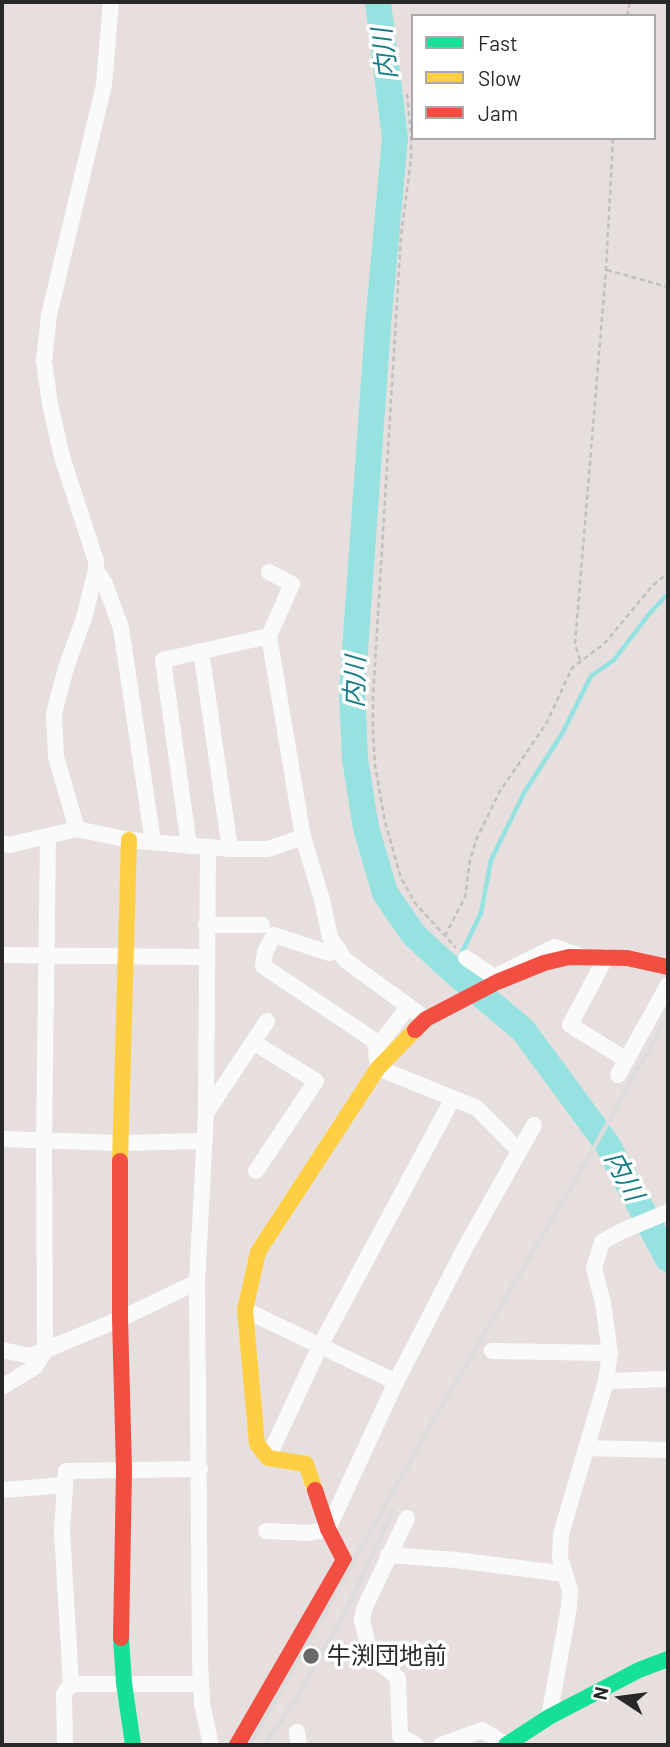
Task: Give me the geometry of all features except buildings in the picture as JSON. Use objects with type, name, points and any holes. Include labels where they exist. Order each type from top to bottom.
[{"type":"street","points":[[77,829],[56,757],[54,713],[66,668],[84,618],[96,561],[62,457],[44,361],[49,315],[104,85],[111,2]]},
{"type":"street","points":[[96,570],[105,584],[121,628],[153,842]]},
{"type":"street","points":[[269,572],[292,584],[269,636],[303,837],[330,937],[345,960],[426,1019]]},
{"type":"street","points":[[189,846],[163,660],[269,636]]},
{"type":"street","points":[[201,651],[230,849]]},
{"type":"street","points":[[2,843],[9,845],[77,829],[128,840],[230,849],[268,849],[303,837]]},
{"type":"street","points":[[2,1387],[35,1367],[44,1350],[48,835]]},
{"type":"street","points":[[128,840],[120,1143],[120,1319],[124,1470],[121,1639],[133,1745]]},
{"type":"street","points":[[208,848],[205,957],[206,1113],[198,1282],[201,1684],[211,1745]]},
{"type":"street","points":[[206,925],[261,925]]},
{"type":"street","points":[[339,950],[329,953],[274,935],[265,952],[263,966],[375,1041],[378,1068]]},
{"type":"street","points":[[466,958],[495,977],[555,947],[583,956]]},
{"type":"street","points":[[2,954],[205,957]]},
{"type":"street","points":[[237,1745],[344,1560],[328,1529],[306,1464],[268,1458],[257,1444],[245,1310],[258,1252],[378,1068],[426,1019],[498,982],[544,963],[583,956],[627,958],[668,967]]},
{"type":"street","points":[[606,957],[570,1025],[623,1067],[668,985]]},
{"type":"street","points":[[376,1049],[408,1007]]},
{"type":"street","points":[[206,1113],[267,1021]]},
{"type":"street","points":[[253,1042],[316,1081],[256,1171]]},
{"type":"street","points":[[378,1068],[477,1108],[519,1151]]},
{"type":"street","points":[[268,1458],[320,1346],[453,1098]]},
{"type":"street","points":[[328,1529],[396,1382],[465,1248],[534,1125]]},
{"type":"street","points":[[2,1139],[120,1143],[204,1141]]},
{"type":"street","points":[[549,1717],[569,1606],[570,1590],[560,1558],[561,1534],[606,1381],[610,1353],[603,1303],[594,1268],[602,1242],[666,1212]]},
{"type":"street","points":[[2,1350],[32,1356],[198,1282]]},
{"type":"street","points":[[245,1310],[396,1382]]},
{"type":"street","points":[[492,1351],[610,1353]]},
{"type":"street","points":[[606,1381],[668,1379]]},
{"type":"street","points":[[586,1448],[668,1450]]},
{"type":"street","points":[[65,1745],[64,1694],[71,1684],[62,1531],[66,1471],[200,1469]]},
{"type":"street","points":[[4,1490],[65,1485]]},
{"type":"street","points":[[407,1518],[364,1609],[362,1620],[369,1649],[377,1661],[398,1678],[400,1737],[416,1745]]},
{"type":"street","points":[[266,1531],[309,1533],[328,1529]]},
{"type":"street","points":[[388,1555],[456,1560],[565,1574]]},
{"type":"street","points":[[441,1745],[482,1730],[506,1745],[549,1717],[639,1670],[668,1659]]},
{"type":"street","points":[[71,1684],[201,1684]]},
{"type":"path","points":[[407,94],[411,159],[401,236],[373,732],[375,765],[385,822],[401,878],[415,903],[452,944]]},
{"type":"path","points":[[580,660],[575,645],[606,270],[613,140]]},
{"type":"path","points":[[606,270],[668,287]]},
{"type":"path","points":[[445,936],[465,897],[473,849],[500,790],[536,740],[572,668],[604,643],[652,586],[667,575]]},
{"type":"waterway","name":"内川","points":[[378,2],[395,138],[378,325],[352,693],[355,759],[366,828],[385,893],[414,935],[523,1030],[607,1144],[668,1259]]},
{"type":"waterway","points":[[453,971],[481,913],[491,860],[524,793],[563,732],[591,676],[614,660],[668,594]]},
{"type":"railway","points":[[250,1745],[434,1419],[587,1160],[668,1015]]},
{"type":"railway","points":[[264,1745],[295,1701],[346,1611],[393,1511]]},
{"type":"traffic: fast","points":[[121,1638],[133,1745]]},
{"type":"traffic: fast","points":[[506,1745],[549,1717],[639,1670],[668,1659]]},
{"type":"traffic: slow","points":[[120,1161],[129,840]]},
{"type":"traffic: slow","points":[[315,1490],[306,1464],[268,1458],[257,1444],[245,1310],[258,1252],[378,1068],[415,1030]]},
{"type":"traffic: jam","points":[[415,1030],[426,1019],[497,982],[544,963],[569,957],[627,958],[668,967]]},
{"type":"traffic: jam","points":[[120,1161],[124,1470],[121,1638]]},
{"type":"traffic: jam","points":[[237,1745],[344,1560],[328,1529],[315,1490]]},
{"type":"place","name":"牛渕団地前","points":[[311,1656]]}]
